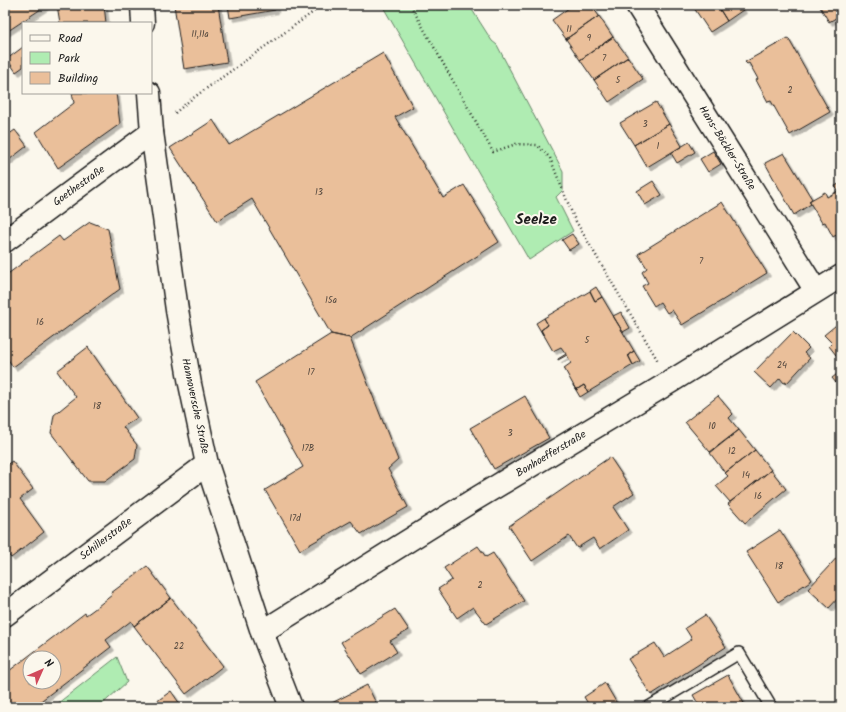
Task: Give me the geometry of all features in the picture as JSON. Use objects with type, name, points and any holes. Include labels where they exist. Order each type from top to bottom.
[{"type":"street","points":[[142,5],[143,22]]},
{"type":"street","name":"Hans-Böckler-Straße","points":[[637,5],[816,291]]},
{"type":"street","name":"Hannoversche Straße","points":[[149,94],[152,132],[177,310],[190,384],[207,464],[262,632],[291,707]]},
{"type":"street","name":"Goethestraße","points":[[5,241],[152,132]]},
{"type":"street","name":"Bonhoefferstraße","points":[[262,632],[472,501],[670,382],[841,276]]},
{"type":"street","name":"Schillerstraße","points":[[5,615],[207,464]]},
{"type":"lane","points":[[648,707],[739,653],[771,707]]},
{"type":"path","points":[[152,132],[190,101],[323,5]]},
{"type":"path","points":[[412,5],[412,8],[493,152],[516,144],[537,145],[550,158],[574,218],[670,382]]},
{"type":"green space","points":[[382,5],[469,5],[492,41],[497,45],[563,171],[563,190],[556,197],[573,231],[529,260]]},
{"type":"green space","points":[[117,657],[127,682],[99,707],[53,707]]},
{"type":"building","points":[[5,5],[47,5],[5,33]]},
{"type":"building","points":[[57,5],[104,5],[106,22],[60,22]]},
{"type":"building","points":[[174,5],[218,5],[227,62],[184,69]]},
{"type":"building","points":[[228,5],[275,5],[275,10],[230,18]]},
{"type":"building","points":[[573,5],[591,5],[599,16],[566,39],[552,20]]},
{"type":"building","points":[[692,5],[717,5],[727,21],[710,32]]},
{"type":"building","points":[[717,5],[740,5],[743,10],[727,21]]},
{"type":"building","points":[[824,5],[834,5],[841,15],[829,22],[820,7]]},
{"type":"building","points":[[599,16],[613,37],[580,60],[566,39]]},
{"type":"building","points":[[613,37],[628,57],[594,80],[580,60]]},
{"type":"building","points":[[788,38],[830,112],[790,135],[771,101],[768,102],[749,63],[747,64],[745,62]]},
{"type":"building","points":[[22,48],[22,68],[16,72],[7,59]]},
{"type":"building","points":[[383,53],[413,107],[395,117],[443,198],[464,185],[499,242],[350,338],[331,334],[252,199],[217,221],[170,148],[213,120],[229,145]]},
{"type":"building","points":[[628,57],[643,79],[609,102],[594,80]]},
{"type":"building","points":[[72,94],[116,94],[120,124],[58,168],[36,132],[74,103]]},
{"type":"building","points":[[656,102],[669,124],[634,145],[620,123]]},
{"type":"building","points":[[669,124],[682,146],[647,167],[634,145]]},
{"type":"building","points":[[15,130],[27,146],[5,163],[5,137]]},
{"type":"building","points":[[689,142],[695,152],[677,163],[671,153]]},
{"type":"building","points":[[713,151],[721,164],[708,172],[700,159]]},
{"type":"building","points":[[784,153],[812,199],[809,201],[811,204],[794,215],[765,163]]},
{"type":"building","points":[[653,181],[662,195],[645,205],[637,191]]},
{"type":"building","points":[[841,183],[841,232],[833,237],[825,222],[822,223],[809,201],[825,192],[827,197],[838,191],[835,186]]},
{"type":"building","points":[[722,202],[767,273],[682,325],[672,310],[667,313],[660,302],[654,306],[642,286],[648,283],[642,272],[647,268],[638,254]]},
{"type":"building","points":[[90,222],[108,229],[120,289],[13,367],[5,355],[5,276],[59,236],[63,241]]},
{"type":"building","points":[[572,234],[579,244],[569,250],[562,240]]},
{"type":"building","points":[[596,287],[602,297],[595,301],[590,291]]},
{"type":"building","points":[[590,291],[595,301],[602,297],[634,351],[628,355],[633,365],[588,392],[584,385],[576,390],[564,368],[571,363],[567,355],[558,360],[566,354],[561,347],[553,351],[541,330],[548,325],[544,318]]},
{"type":"building","points":[[621,312],[630,328],[623,332],[613,316]]},
{"type":"building","points":[[544,318],[548,325],[541,330],[543,335],[536,323]]},
{"type":"building","points":[[841,321],[841,351],[836,355],[829,346],[832,343],[824,335]]},
{"type":"building","points":[[793,332],[809,348],[804,353],[810,358],[786,384],[786,382],[784,383],[780,378],[771,388],[754,372]]},
{"type":"building","points":[[331,334],[350,338],[398,460],[388,469],[408,507],[361,534],[351,521],[300,550],[265,490],[303,467],[255,382]]},
{"type":"building","points":[[88,347],[137,418],[123,427],[137,445],[135,459],[105,481],[88,481],[51,433],[54,415],[76,397],[57,371]]},
{"type":"building","points":[[634,351],[640,361],[633,365],[628,355]]},
{"type":"building","points":[[841,371],[841,389],[832,378]]},
{"type":"building","points":[[573,385],[576,390],[584,385],[588,392],[580,397]]},
{"type":"building","points":[[525,396],[549,438],[494,469],[470,428]]},
{"type":"building","points":[[718,396],[733,414],[729,418],[739,430],[710,452],[685,422]]},
{"type":"building","points":[[739,430],[755,450],[725,473],[710,453]]},
{"type":"building","points":[[755,450],[771,470],[730,502],[716,486],[728,476],[725,473]]},
{"type":"building","points":[[610,457],[634,493],[613,507],[628,530],[600,549],[593,538],[577,548],[569,536],[532,561],[509,526]]},
{"type":"building","points":[[12,461],[33,489],[20,499],[44,532],[11,558],[5,551],[5,466]]},
{"type":"building","points":[[771,470],[786,489],[745,523],[728,504]]},
{"type":"building","points":[[780,530],[812,580],[778,602],[746,552]]},
{"type":"building","points":[[478,546],[486,557],[493,553],[524,601],[486,624],[473,607],[457,618],[438,589],[452,580],[444,568]]},
{"type":"building","points":[[841,553],[841,595],[829,608],[808,589]]},
{"type":"building","points":[[147,566],[171,598],[134,626],[131,621],[106,640],[111,647],[62,685],[62,650],[36,650],[85,613],[86,615],[112,595],[111,593]]},
{"type":"building","points":[[171,598],[223,666],[186,694],[134,626]]},
{"type":"building","points":[[395,609],[409,630],[390,641],[397,652],[361,674],[341,642]]},
{"type":"building","points":[[705,615],[726,647],[651,695],[628,659],[655,643],[664,657],[692,639],[685,628]]},
{"type":"building","points":[[22,661],[22,690],[55,690],[33,707],[5,707],[5,674]]},
{"type":"building","points":[[728,675],[746,707],[700,707],[693,695]]},
{"type":"building","points":[[605,683],[619,707],[590,707],[584,697]]},
{"type":"building","points":[[367,685],[378,707],[324,707]]},
{"type":"building","points":[[171,691],[182,707],[149,707]]},
{"type":"district","name":"Seelze","points":[[536,220]]}]
